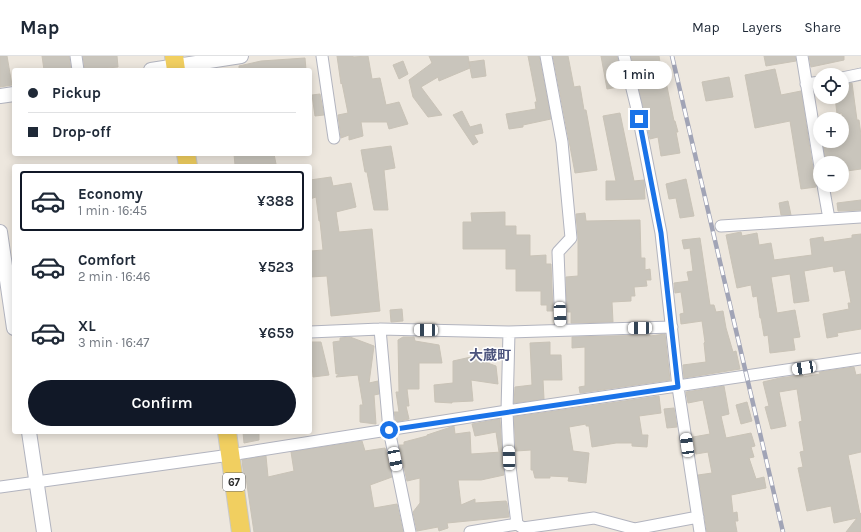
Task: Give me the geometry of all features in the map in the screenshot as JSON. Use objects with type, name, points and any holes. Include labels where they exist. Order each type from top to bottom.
[{"type":"main road","name":"67","points":[[227,434],[241,532]]},
{"type":"street","points":[[76,56],[78,68]]},
{"type":"street","points":[[159,68],[175,64],[241,56]]},
{"type":"street","points":[[322,56],[334,138]]},
{"type":"street","points":[[546,56],[562,142],[571,238],[558,252],[561,329]]},
{"type":"street","points":[[624,56],[636,105],[661,233],[678,387],[700,532]]},
{"type":"street","points":[[802,56],[818,156]]},
{"type":"street","points":[[849,77],[861,74]]},
{"type":"street","points":[[806,84],[813,83]]},
{"type":"street","points":[[0,96],[12,94]]},
{"type":"street","points":[[824,192],[828,219]]},
{"type":"street","points":[[721,226],[861,217]]},
{"type":"street","points":[[0,232],[12,314]]},
{"type":"street","points":[[312,332],[380,329],[509,332],[561,329],[672,327]]},
{"type":"street","points":[[380,329],[389,430],[410,532]]},
{"type":"street","points":[[509,332],[507,411],[509,458],[517,524]]},
{"type":"street","points":[[0,487],[230,455],[507,411],[861,359]]},
{"type":"street","points":[[29,434],[44,532]]},
{"type":"street","points":[[470,532],[517,524],[523,528],[594,518],[634,529],[698,517]]},
{"type":"building","points":[[0,56],[7,56],[12,85],[0,87]]},
{"type":"building","points":[[42,56],[69,56],[71,68],[44,68]]},
{"type":"building","points":[[83,56],[117,56],[118,67],[85,68]]},
{"type":"building","points":[[337,56],[368,56],[372,79],[380,78],[386,105],[399,102],[408,124],[389,129],[387,122],[361,122],[363,136],[349,140],[349,135],[341,138],[338,115],[348,113],[342,83],[341,84]]},
{"type":"building","points":[[429,56],[468,56],[469,62],[484,60],[486,76],[472,78],[470,68],[439,81],[438,77],[421,87],[442,115],[428,117],[413,97],[409,80],[432,63]]},
{"type":"building","points":[[528,56],[539,56],[551,119],[523,125],[523,127],[509,129],[506,114],[536,109],[535,102],[537,102]]},
{"type":"building","points":[[553,56],[568,56],[574,87],[580,86],[597,170],[575,173]]},
{"type":"building","points":[[601,56],[617,56],[624,86],[607,89]]},
{"type":"building","points":[[631,56],[659,56],[660,62],[662,62],[674,121],[678,132],[676,132],[680,153],[661,156],[658,137],[650,139]]},
{"type":"building","points":[[764,56],[795,56],[796,61],[766,66]]},
{"type":"building","points":[[809,56],[844,56],[844,60],[811,67]]},
{"type":"building","points":[[305,58],[306,68],[239,68],[239,66],[261,61]]},
{"type":"building","points":[[403,61],[408,74],[399,79],[393,65]]},
{"type":"building","points":[[775,69],[781,95],[801,91],[813,168],[813,187],[801,189],[790,121],[755,128],[745,75]]},
{"type":"building","points":[[729,77],[733,97],[706,101],[702,82]]},
{"type":"building","points":[[852,83],[857,120],[859,120],[861,135],[861,169],[849,171],[849,156],[825,156],[824,148],[849,148],[849,112],[837,112],[836,104],[849,104],[849,84]]},
{"type":"building","points":[[320,94],[324,115],[315,116],[312,95]]},
{"type":"building","points":[[462,111],[470,127],[481,124],[483,133],[474,135],[478,142],[473,145],[453,115]]},
{"type":"building","points":[[620,113],[634,181],[644,180],[645,199],[606,200],[606,181],[616,181],[603,116]]},
{"type":"building","points":[[391,146],[395,168],[384,170],[388,210],[374,210],[367,172],[365,172],[361,150]]},
{"type":"building","points":[[234,156],[274,156],[276,164],[235,164]]},
{"type":"building","points":[[331,177],[333,186],[351,183],[356,207],[336,212],[339,232],[372,229],[380,311],[331,316],[327,276],[312,277],[312,251],[323,250],[316,197],[312,198],[312,180]]},
{"type":"building","points":[[686,179],[694,216],[680,218],[676,198],[669,199],[666,184]]},
{"type":"building","points":[[861,200],[861,210],[838,211],[837,203]]},
{"type":"building","points":[[788,201],[791,215],[781,215],[779,203]]},
{"type":"building","points":[[505,212],[505,226],[516,226],[516,235],[530,235],[530,256],[546,255],[546,264],[551,264],[553,311],[547,311],[547,305],[541,305],[541,291],[516,291],[516,269],[506,269],[506,249],[463,249],[463,222],[472,222],[471,213]]},
{"type":"building","points":[[585,213],[586,221],[640,220],[641,258],[645,258],[645,270],[650,269],[651,280],[646,280],[647,286],[634,287],[635,296],[631,296],[631,301],[612,302],[613,322],[571,323],[571,312],[567,312],[566,277],[578,276],[578,237],[576,214]]},
{"type":"building","points":[[741,232],[742,236],[757,233],[759,245],[771,243],[774,260],[812,255],[810,239],[823,237],[824,242],[852,238],[852,235],[861,234],[861,329],[837,333],[838,336],[827,338],[823,314],[849,309],[848,303],[851,303],[845,270],[834,272],[833,266],[804,271],[809,301],[794,303],[790,274],[771,277],[777,313],[795,310],[800,337],[793,338],[795,350],[770,353],[768,335],[764,336],[757,296],[753,297],[751,285],[737,288],[726,235]]},
{"type":"building","points":[[700,238],[710,305],[714,305],[716,312],[723,311],[733,352],[736,351],[740,369],[684,378],[683,365],[706,362],[705,342],[702,321],[681,324],[680,314],[684,313],[681,292],[675,293],[674,283],[689,281],[687,272],[693,271],[690,248],[684,249],[682,240]]},
{"type":"building","points":[[402,309],[403,321],[391,322],[390,310]]},
{"type":"building","points":[[665,334],[670,380],[580,393],[579,387],[585,386],[585,347],[572,348],[572,337],[650,336]]},
{"type":"building","points":[[350,337],[374,346],[369,383],[378,381],[379,394],[374,395],[376,424],[360,422],[360,405],[363,405],[358,375],[336,377],[339,373],[336,374],[333,342],[340,341],[340,338]]},
{"type":"building","points":[[403,337],[414,337],[415,341],[439,345],[442,363],[419,363],[419,389],[407,389],[409,406],[406,406],[409,419],[396,422],[394,412],[399,412],[396,392],[399,392],[398,340]]},
{"type":"building","points":[[312,342],[321,342],[329,375],[313,377]]},
{"type":"building","points":[[550,342],[550,355],[561,355],[562,380],[543,380],[544,399],[514,403],[515,387],[532,385],[530,343]]},
{"type":"building","points":[[471,357],[496,366],[498,384],[471,380],[473,401],[452,403],[435,402],[434,385],[453,383],[453,361]]},
{"type":"building","points":[[854,367],[856,375],[861,374],[861,452],[848,455],[860,514],[861,513],[861,532],[846,532],[857,518],[834,523],[831,506],[807,511],[798,468],[803,467],[800,452],[804,451],[799,422],[802,421],[797,389],[779,392],[786,426],[771,429],[765,407],[769,406],[763,382],[803,375],[803,377],[820,374],[819,372]]},
{"type":"building","points":[[724,386],[729,414],[721,416],[726,438],[751,433],[755,446],[751,447],[754,457],[749,458],[756,479],[764,477],[766,488],[731,495],[733,513],[737,512],[738,521],[735,521],[737,532],[707,532],[698,475],[712,473],[708,452],[696,454],[693,437],[710,434],[703,400],[688,403],[686,392]]},
{"type":"building","points":[[659,396],[661,413],[639,416],[642,435],[648,435],[647,447],[632,446],[632,443],[616,443],[592,447],[589,426],[586,426],[586,424],[569,427],[573,451],[589,453],[586,483],[568,481],[569,477],[550,476],[550,478],[535,478],[533,470],[531,470],[531,450],[516,451],[514,417]]},
{"type":"building","points":[[747,402],[752,421],[741,424],[736,405]]},
{"type":"building","points":[[674,408],[677,427],[667,428],[664,409]]},
{"type":"building","points":[[500,419],[502,451],[499,452],[496,432],[475,436],[472,424]]},
{"type":"building","points":[[454,426],[455,434],[470,432],[471,454],[502,452],[504,475],[481,480],[458,480],[461,505],[475,499],[475,503],[506,501],[509,517],[447,523],[448,528],[439,531],[438,527],[417,531],[413,512],[420,503],[420,478],[407,481],[399,445],[404,445],[404,442],[427,436]]},
{"type":"building","points":[[243,434],[259,434],[259,440],[244,443]]},
{"type":"building","points":[[362,441],[365,451],[385,448],[392,477],[370,485],[374,508],[397,504],[403,532],[254,532],[242,460],[266,456],[268,477],[294,471],[291,452]]},
{"type":"railway","points":[[672,56],[783,532]]},
{"type":"district","name":"大蔵町","points":[[490,355]]},
{"type":"route","points":[[389,430],[507,411],[678,387],[661,233],[639,119]]}]
